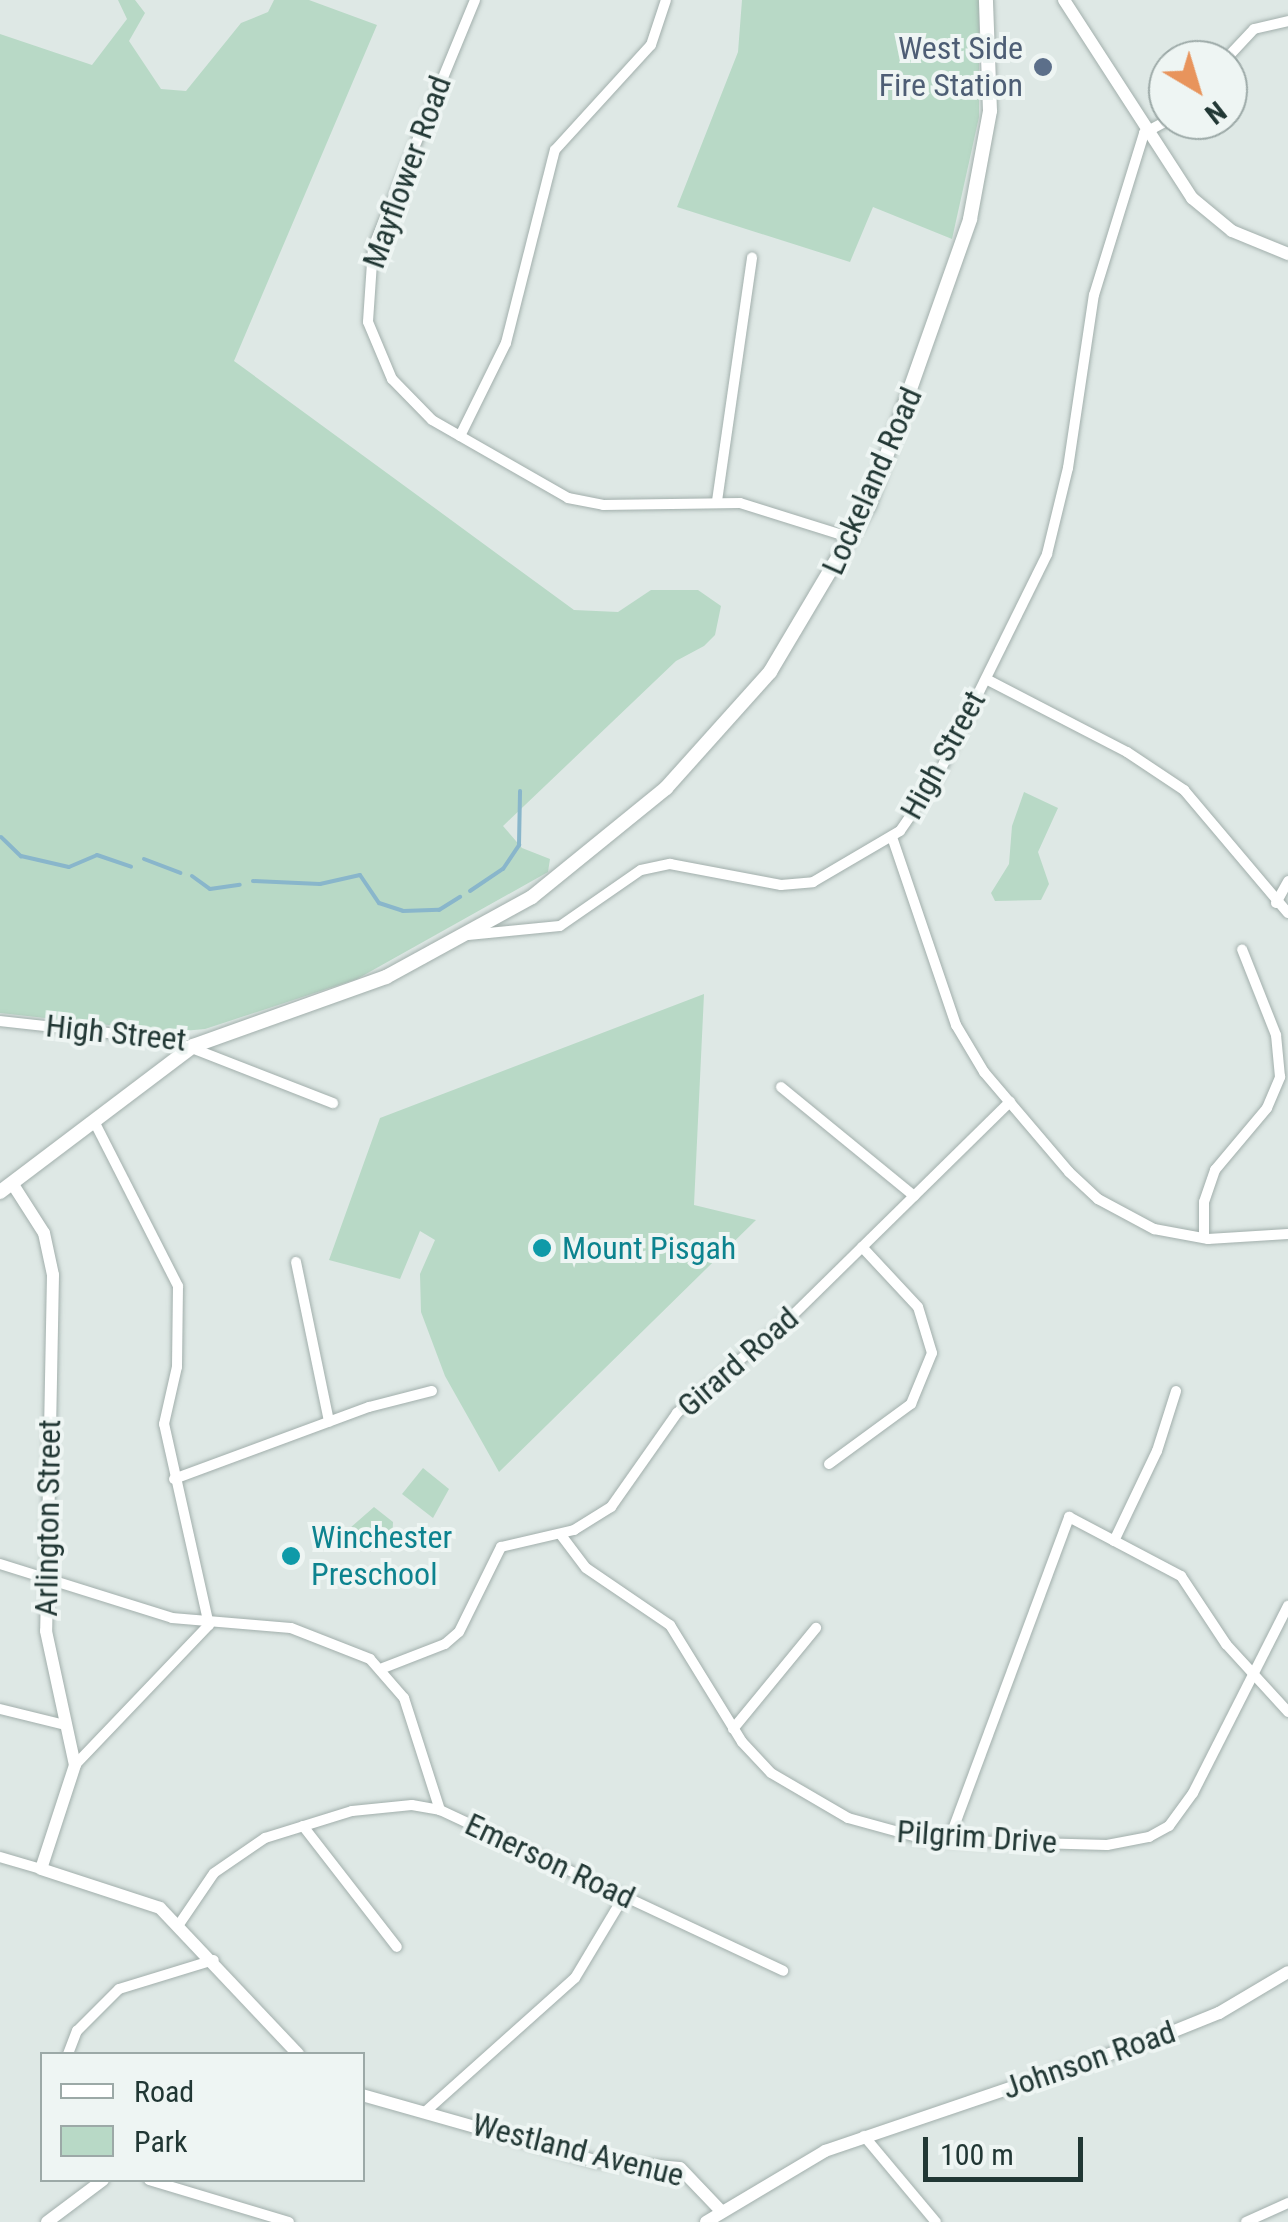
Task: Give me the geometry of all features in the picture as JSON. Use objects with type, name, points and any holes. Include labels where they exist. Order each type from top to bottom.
[{"type":"main road","name":"Lockeland Road","points":[[467,935],[581,862],[718,734],[770,672],[852,538],[898,438],[970,220],[990,111],[986,0]]},
{"type":"main road","name":"High Street","points":[[193,1046],[328,1001],[467,935]]},
{"type":"main road","points":[[4,1184],[193,1046]]},
{"type":"street","name":"Mayflower Road","points":[[475,0],[373,248],[366,295],[368,322],[392,378],[432,420],[538,486],[584,503],[717,501],[852,538]]},
{"type":"street","points":[[460,436],[506,343],[554,150],[652,46],[666,0]]},
{"type":"street","points":[[1064,0],[1144,133],[1210,216],[1288,254]]},
{"type":"street","points":[[1241,40],[1246,34],[1288,21]]},
{"type":"street","points":[[1144,133],[1148,131]]},
{"type":"street","name":"High Street","points":[[467,935],[560,926],[641,870],[670,864],[781,885],[813,882],[892,837],[920,807],[986,679],[1059,514],[1084,334],[1144,133]]},
{"type":"street","points":[[717,501],[752,258]]},
{"type":"street","points":[[986,679],[1126,752],[1184,790],[1288,913]]},
{"type":"street","points":[[892,837],[956,1025],[1010,1102],[1098,1200],[1154,1229],[1204,1238],[1288,1234]]},
{"type":"street","points":[[1276,903],[1288,881]]},
{"type":"street","points":[[1204,1238],[1204,1202],[1215,1170],[1267,1108],[1280,1077],[1276,1035],[1242,949]]},
{"type":"street","name":"High Street","points":[[0,1022],[193,1046]]},
{"type":"street","points":[[193,1046],[263,1081],[332,1103]]},
{"type":"street","points":[[781,1088],[914,1196]]},
{"type":"street","name":"Girard Road","points":[[383,1668],[445,1644],[459,1632],[481,1596],[492,1554],[501,1546],[561,1535],[610,1507],[677,1413],[862,1247],[1010,1102]]},
{"type":"street","points":[[94,1121],[178,1286],[177,1367],[164,1424],[209,1625]]},
{"type":"street","name":"Arlington Street","points":[[4,1184],[44,1232],[53,1275],[47,1581],[51,1674],[75,1765]]},
{"type":"street","points":[[829,1464],[911,1404],[931,1360],[918,1307],[862,1247]]},
{"type":"street","points":[[296,1262],[329,1422]]},
{"type":"street","points":[[1114,1542],[1162,1439],[1176,1390]]},
{"type":"street","points":[[174,1480],[329,1422],[432,1392]]},
{"type":"street","points":[[950,1840],[1070,1517],[1182,1576],[1254,1675],[1288,1712]]},
{"type":"street","name":"Pilgrim Drive","points":[[561,1535],[586,1568],[635,1596],[670,1625],[734,1729],[772,1773],[848,1818],[894,1834],[950,1840],[1107,1845],[1149,1838],[1181,1813],[1288,1606]]},
{"type":"street","points":[[0,1564],[47,1581],[209,1625],[291,1628],[335,1642],[383,1668]]},
{"type":"street","points":[[41,1870],[75,1765],[209,1625]]},
{"type":"street","points":[[734,1729],[816,1628]]},
{"type":"street","name":"Emerson Road","points":[[383,1668],[417,1727],[440,1810],[783,1970]]},
{"type":"street","points":[[0,1709],[65,1725]]},
{"type":"street","points":[[180,1923],[214,1873],[245,1848],[352,1811],[412,1805],[440,1810]]},
{"type":"street","points":[[303,1826],[396,1947]]},
{"type":"street","points":[[0,1857],[144,1900],[180,1923],[296,2052]]},
{"type":"street","points":[[424,2112],[575,1978],[624,1896]]},
{"type":"street","points":[[69,2052],[77,2031],[118,1989],[215,1960]]},
{"type":"street","name":"Johnson Road","points":[[706,2222],[788,2169],[864,2136],[1157,2038],[1219,2013],[1288,1972]]},
{"type":"street","name":"Westland Avenue","points":[[365,2096],[596,2161],[680,2168],[721,2211]]},
{"type":"street","points":[[864,2136],[936,2222]]},
{"type":"street","points":[[47,2222],[100,2182]]},
{"type":"street","points":[[156,2182],[289,2222]]},
{"type":"street","points":[[1246,2222],[1288,2203]]},
{"type":"green space","points":[[118,0],[135,0],[145,13],[129,41],[161,89],[186,91],[241,23],[268,12],[274,0],[309,0],[377,25],[234,361],[574,610],[618,612],[651,590],[698,590],[721,606],[715,635],[704,646],[676,661],[503,826],[522,848],[550,859],[548,872],[357,979],[205,1029],[172,1032],[0,1013],[0,34],[92,65],[127,19]]},
{"type":"green space","points":[[742,0],[979,0],[979,117],[952,239],[873,207],[850,262],[677,207],[738,52]]},
{"type":"green space","points":[[1024,792],[1058,808],[1038,852],[1049,884],[1041,900],[995,901],[991,893],[1009,864],[1012,826]]},
{"type":"green space","name":"Mount Pisgah","points":[[704,994],[694,1205],[756,1220],[499,1472],[445,1376],[421,1312],[420,1274],[435,1240],[420,1231],[400,1279],[329,1260],[380,1118]]},
{"type":"green space","points":[[423,1468],[449,1489],[433,1518],[402,1494]]},
{"type":"green space","points":[[374,1507],[393,1522],[392,1544],[385,1551],[371,1533],[350,1528]]},
{"type":"waterway","points":[[470,891],[503,869],[519,845],[520,791]]},
{"type":"waterway","points":[[1,837],[21,856],[69,867],[97,855],[131,867]]},
{"type":"waterway","points":[[144,859],[180,873]]},
{"type":"waterway","points":[[253,881],[320,884],[360,875],[379,903],[403,911],[439,910],[460,897]]},
{"type":"waterway","points":[[192,876],[210,889],[240,885]]},
{"type":"place","name":"West Side Fire Station","points":[[1043,67]]},
{"type":"place","name":"Mount Pisgah","points":[[542,1248]]},
{"type":"place","name":"Winchester Preschool","points":[[291,1556]]}]
